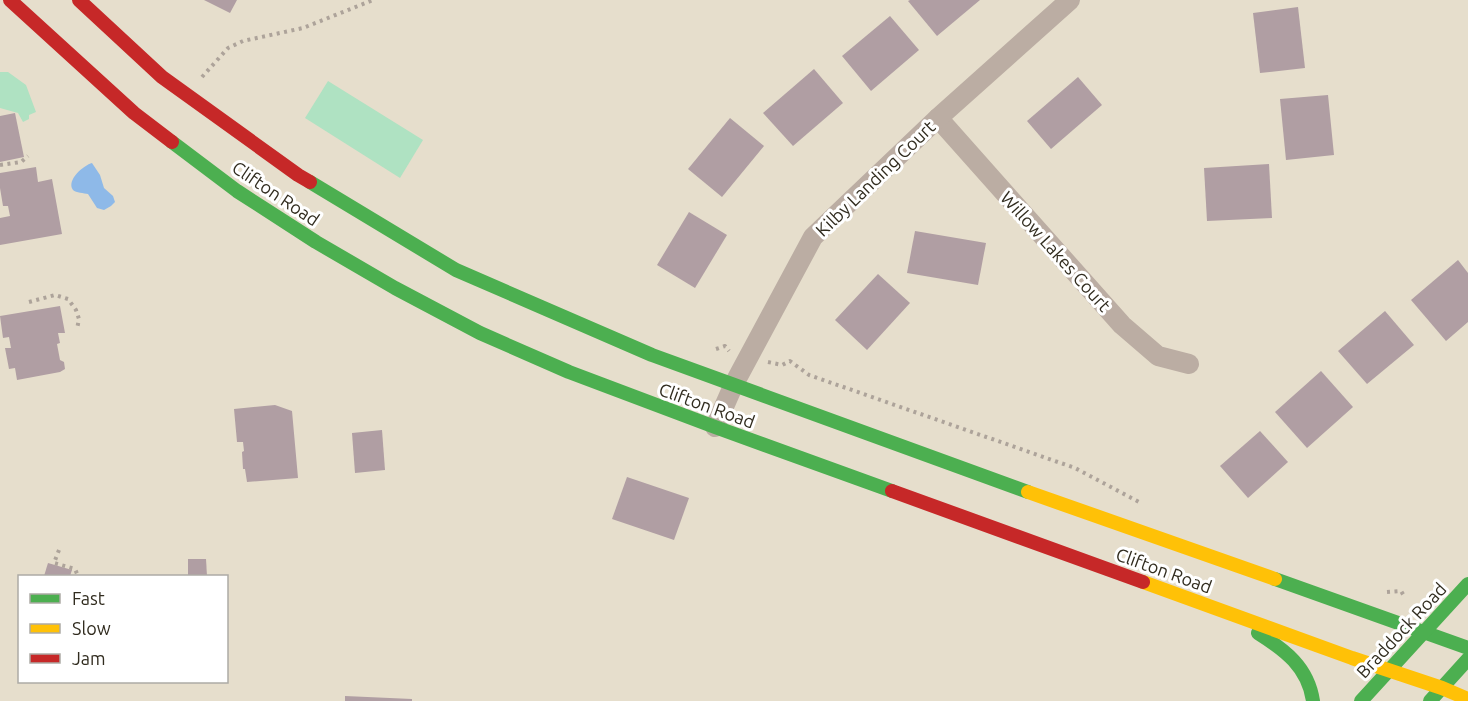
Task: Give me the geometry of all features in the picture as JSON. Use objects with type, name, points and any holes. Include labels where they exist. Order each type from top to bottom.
[{"type":"main road","name":"Clifton Road","points":[[10,0],[134,113],[237,191],[316,242],[395,288],[480,333],[569,372],[715,427],[1468,699]]},
{"type":"main road","name":"Clifton Road","points":[[79,0],[162,77],[298,175],[456,270],[652,355],[933,458],[1468,648]]},
{"type":"main road","name":"Braddock Road","points":[[1361,701],[1468,584]]},
{"type":"main road","points":[[1224,612],[1272,642],[1291,658],[1309,684],[1313,701]]},
{"type":"main road","points":[[1430,701],[1468,659]]},
{"type":"street","name":"Kilby Landing Court","points":[[715,427],[734,384],[813,237],[938,118],[1070,0]]},
{"type":"street","name":"Willow Lakes Court","points":[[938,118],[1122,325],[1158,356],[1189,364]]},
{"type":"path","points":[[202,77],[228,48],[243,41],[303,28],[373,0]]},
{"type":"path","points":[[0,165],[21,162],[28,156]]},
{"type":"path","points":[[28,302],[55,295],[68,299],[79,319],[77,329]]},
{"type":"path","points":[[59,550],[54,562],[75,568],[78,575]]},
{"type":"green space","points":[[0,72],[8,72],[26,85],[36,112],[29,115],[29,119],[23,122],[18,113],[0,108]]},
{"type":"green space","points":[[328,81],[423,140],[400,178],[305,118]]},
{"type":"water","points":[[92,163],[100,175],[104,188],[113,196],[115,202],[104,210],[97,208],[88,194],[74,191],[71,186],[77,174]]},
{"type":"building","points":[[204,0],[237,0],[230,13]]},
{"type":"building","points":[[980,0],[937,36],[908,1]]},
{"type":"building","points":[[1298,7],[1305,68],[1260,73],[1253,13]]},
{"type":"building","points":[[890,16],[919,50],[871,91],[842,56]]},
{"type":"building","points":[[814,69],[843,103],[793,146],[763,113]]},
{"type":"building","points":[[1078,77],[1102,105],[1051,149],[1027,121]]},
{"type":"building","points":[[1328,95],[1334,155],[1286,160],[1280,99]]},
{"type":"building","points":[[15,113],[24,157],[0,162],[0,116]]},
{"type":"building","points":[[730,118],[764,146],[722,197],[688,169]]},
{"type":"building","points":[[1269,164],[1272,218],[1207,221],[1204,168]]},
{"type":"building","points":[[36,167],[38,182],[52,179],[62,234],[0,245],[0,218],[10,216],[8,206],[3,206],[0,173]]},
{"type":"building","points":[[689,212],[727,235],[695,288],[657,265]]},
{"type":"building","points":[[915,231],[986,243],[978,285],[907,273]]},
{"type":"building","points":[[1458,260],[1468,273],[1468,322],[1446,341],[1411,300]]},
{"type":"building","points":[[878,274],[910,303],[867,350],[835,320]]},
{"type":"building","points":[[60,306],[65,333],[58,333],[60,343],[57,344],[60,360],[64,362],[65,369],[60,372],[17,380],[15,368],[9,369],[5,348],[11,348],[9,337],[3,338],[0,316]]},
{"type":"building","points":[[1385,311],[1414,345],[1367,384],[1338,351]]},
{"type":"building","points":[[1321,371],[1353,407],[1307,448],[1275,412]]},
{"type":"building","points":[[275,405],[292,411],[298,478],[247,482],[245,469],[243,469],[243,442],[237,442],[234,409]]},
{"type":"building","points":[[382,430],[385,470],[355,473],[352,433]]},
{"type":"building","points":[[1260,431],[1288,462],[1248,498],[1220,466]]},
{"type":"building","points":[[627,477],[689,498],[674,540],[612,519]]},
{"type":"building","points":[[188,559],[206,559],[207,575],[188,575]]},
{"type":"building","points":[[48,563],[72,570],[70,575],[44,575]]},
{"type":"building","points":[[345,696],[412,699],[412,701],[345,701]]},
{"type":"traffic: fast","points":[[172,142],[237,191],[316,242],[395,288],[480,333],[569,372],[892,491]]},
{"type":"traffic: fast","points":[[310,182],[456,270],[652,355],[1028,492]]},
{"type":"traffic: fast","points":[[1275,579],[1468,648]]},
{"type":"traffic: fast","points":[[1361,701],[1468,584]]},
{"type":"traffic: fast","points":[[1258,633],[1286,653],[1301,669],[1313,701]]},
{"type":"traffic: fast","points":[[1430,701],[1468,659]]},
{"type":"traffic: slow","points":[[1028,492],[1275,579]]},
{"type":"traffic: slow","points":[[1143,582],[1468,699]]},
{"type":"traffic: jam","points":[[10,0],[134,113],[172,142]]},
{"type":"traffic: jam","points":[[79,0],[162,77],[310,182]]},
{"type":"traffic: jam","points":[[892,491],[1143,582]]}]
